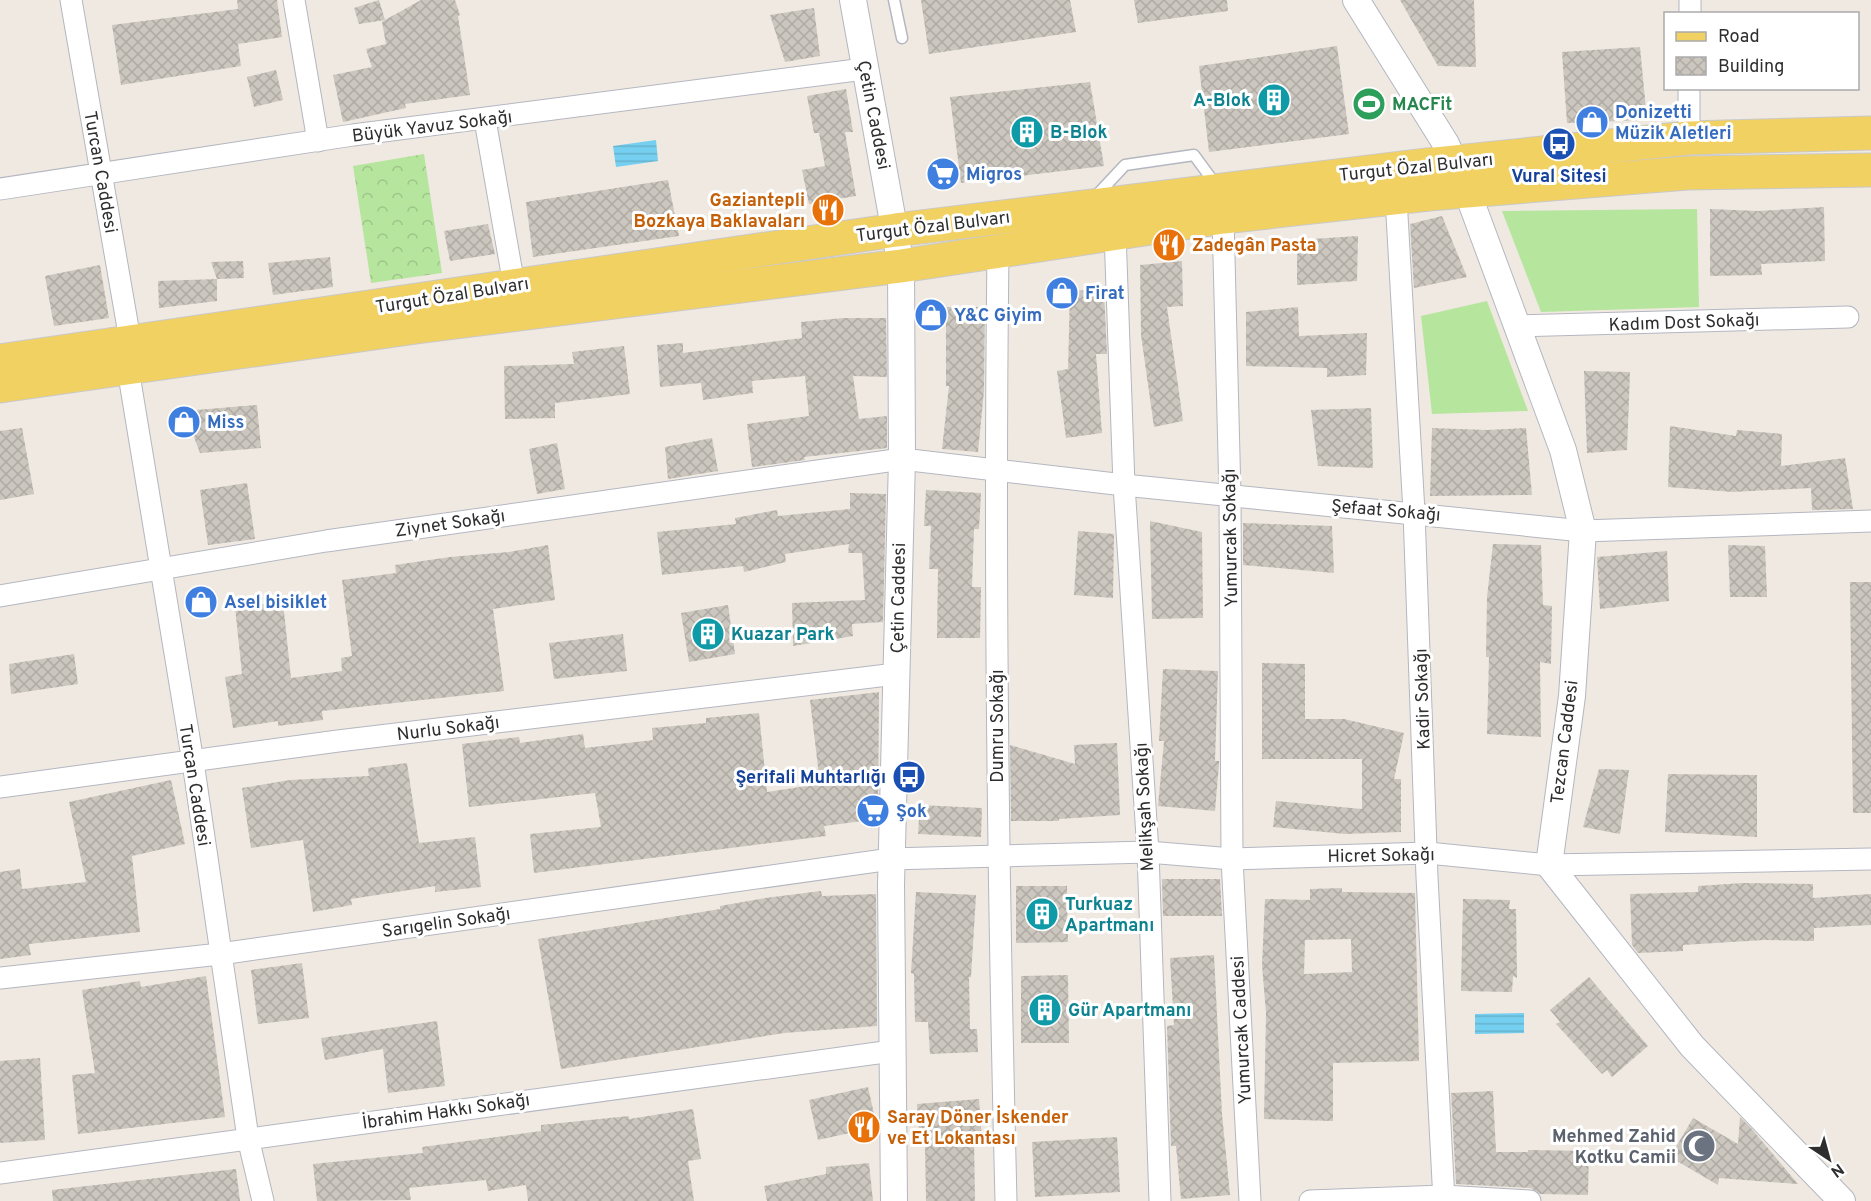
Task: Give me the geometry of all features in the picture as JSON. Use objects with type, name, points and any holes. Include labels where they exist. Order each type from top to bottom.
[{"type":"main road","name":"Turgut Özal Bulvarı","points":[[0,361],[127,357],[428,326],[901,266],[1115,232],[1221,204],[1453,162],[1689,138],[1871,134]]},
{"type":"main road","name":"Turgut Özal Bulvarı","points":[[0,386],[127,357],[514,285],[896,230],[1087,207],[1396,198],[1686,173],[1871,170]]},
{"type":"street","name":"Turcan Caddesi","points":[[71,0],[128,328],[127,357],[193,762],[248,1138],[263,1201]]},
{"type":"street","points":[[294,0],[318,141]]},
{"type":"street","name":"Çetin Caddesi","points":[[853,0],[901,266],[902,459],[891,858],[894,1201]]},
{"type":"street","points":[[1356,0],[1446,144],[1453,162]]},
{"type":"street","name":"Büyük Yavuz Sokağı","points":[[0,189],[318,141],[864,69]]},
{"type":"street","points":[[1689,90],[1689,138]]},
{"type":"street","points":[[484,120],[514,285]]},
{"type":"street","name":"Tezcan Caddesi","points":[[1453,162],[1467,191],[1520,327],[1563,450],[1583,531],[1572,696],[1549,866]]},
{"type":"street","name":"Kadir Sokağı","points":[[1396,198],[1414,512],[1444,1198]]},
{"type":"street","name":"Yumurcak Sokağı","points":[[1221,204],[1230,496],[1232,859]]},
{"type":"street","points":[[1115,232],[1124,485]]},
{"type":"street","name":"Dumru Sokağı","points":[[998,251],[995,468],[998,856],[1006,1201]]},
{"type":"street","name":"Kadım Dost Sokağı","points":[[1520,327],[1848,317]]},
{"type":"street","name":"Şefaat Sokağı","points":[[902,459],[995,468],[1124,485],[1414,512],[1583,531],[1871,521]]},
{"type":"street","name":"Ziynet Sokağı","points":[[0,596],[326,541],[902,459]]},
{"type":"street","name":"Melikşah Sokağı","points":[[1124,485],[1148,852],[1160,1201]]},
{"type":"street","name":"Nurlu Sokağı","points":[[0,787],[338,741],[896,674]]},
{"type":"street","name":"Hicret Sokağı","points":[[891,858],[1148,852],[1232,859],[1428,853],[1549,866],[1871,859]]},
{"type":"street","name":"Sarıgelin Sokağı","points":[[0,978],[220,954],[891,858]]},
{"type":"street","name":"Yumurcak Caddesi","points":[[1232,859],[1250,1201]]},
{"type":"street","points":[[1549,866],[1692,1046],[1842,1201]]},
{"type":"street","name":"İbrahim Hakkı Sokağı","points":[[0,1173],[892,1051]]},
{"type":"street","points":[[1310,1201],[1444,1198],[1530,1201]]},
{"type":"lane","points":[[894,0],[902,38]]},
{"type":"green space","points":[[424,154],[442,273],[371,283],[353,166]]},
{"type":"green space","points":[[1697,209],[1699,307],[1541,312],[1502,211]]},
{"type":"green space","points":[[1487,301],[1528,411],[1432,414],[1421,316]]},
{"type":"water","points":[[656,140],[658,161],[616,167],[613,146]]},
{"type":"water","points":[[1524,1013],[1524,1033],[1475,1034],[1475,1014]]},
{"type":"building","points":[[237,0],[277,0],[282,37],[238,44],[241,66],[121,85],[112,25],[238,9]]},
{"type":"building","points":[[379,0],[385,20],[359,24],[354,8]]},
{"type":"building","points":[[421,0],[455,0],[460,15],[458,16],[470,95],[405,104],[406,108],[343,122],[333,75],[372,67],[366,49],[386,44],[382,22]]},
{"type":"building","points":[[921,0],[1070,0],[1076,32],[929,54]]},
{"type":"building","points":[[1134,0],[1227,0],[1228,11],[1138,23]]},
{"type":"building","points":[[1400,0],[1474,0],[1476,67],[1438,66]]},
{"type":"building","points":[[814,8],[820,56],[785,62],[770,15]]},
{"type":"building","name":"A-Blok","points":[[1337,46],[1349,134],[1209,152],[1199,66]]},
{"type":"building","points":[[1640,47],[1647,120],[1567,123],[1562,52]]},
{"type":"building","points":[[276,70],[283,100],[254,107],[247,77]]},
{"type":"building","name":"B-Blok","points":[[1090,82],[1104,166],[961,183],[950,97]]},
{"type":"building","points":[[846,89],[853,132],[845,132],[856,196],[809,204],[802,170],[825,166],[819,133],[814,133],[807,96]]},
{"type":"building","points":[[668,180],[679,236],[533,257],[526,202]]},
{"type":"building","points":[[1824,207],[1825,261],[1761,264],[1762,275],[1710,276],[1710,209],[1758,211]]},
{"type":"building","points":[[1442,216],[1467,277],[1414,288],[1410,224]]},
{"type":"building","points":[[488,224],[495,254],[450,261],[444,231]]},
{"type":"building","points":[[1358,236],[1357,281],[1297,285],[1297,240]]},
{"type":"building","points":[[330,257],[333,287],[273,295],[268,263]]},
{"type":"building","points":[[243,261],[244,278],[217,279],[211,262]]},
{"type":"building","points":[[1182,261],[1183,306],[1167,307],[1183,421],[1154,427],[1141,335],[1140,265]]},
{"type":"building","points":[[100,265],[109,318],[54,326],[45,276]]},
{"type":"building","points":[[217,279],[217,301],[159,308],[158,281]]},
{"type":"building","points":[[1070,290],[1104,291],[1107,354],[1096,354],[1102,433],[1066,438],[1057,371],[1068,369]]},
{"type":"building","points":[[946,307],[985,307],[984,391],[978,452],[942,449],[949,386],[946,386]]},
{"type":"building","points":[[1298,307],[1299,336],[1367,333],[1366,375],[1327,377],[1327,368],[1246,366],[1246,312]]},
{"type":"building","points":[[843,318],[886,318],[887,377],[853,376],[859,419],[887,416],[887,448],[804,457],[805,460],[752,467],[747,424],[809,416],[805,376],[752,381],[753,393],[703,400],[701,383],[660,387],[657,345],[683,343],[683,353],[802,338],[801,322]]},
{"type":"building","points":[[624,346],[630,394],[555,403],[555,418],[505,419],[504,366],[574,364],[572,352]]},
{"type":"building","points":[[1584,371],[1630,372],[1627,450],[1587,453]]},
{"type":"building","points":[[257,405],[261,448],[200,453],[184,411]]},
{"type":"building","points":[[1371,408],[1373,468],[1318,466],[1311,410]]},
{"type":"building","points":[[1670,426],[1736,436],[1737,430],[1782,434],[1781,466],[1845,458],[1853,509],[1812,510],[1811,488],[1733,492],[1668,487]]},
{"type":"building","points":[[22,428],[34,494],[0,500],[0,431]]},
{"type":"building","points":[[1432,428],[1487,430],[1526,428],[1532,495],[1430,496]]},
{"type":"building","points":[[712,438],[718,471],[668,479],[665,447]]},
{"type":"building","points":[[557,443],[565,489],[537,494],[529,449]]},
{"type":"building","points":[[247,483],[255,539],[208,545],[200,490]]},
{"type":"building","points":[[926,490],[981,493],[979,529],[974,529],[972,587],[981,587],[980,638],[937,638],[938,569],[929,569],[931,526],[924,526]]},
{"type":"building","points":[[850,493],[886,494],[883,622],[852,624],[853,636],[793,646],[792,603],[865,600],[862,553],[848,553],[849,544],[785,554],[786,562],[744,572],[743,566],[662,575],[657,532],[736,524],[735,518],[777,510],[778,516],[850,509]]},
{"type":"building","points":[[1150,521],[1202,532],[1203,618],[1152,619]]},
{"type":"building","points":[[1243,523],[1332,526],[1334,573],[1243,565]]},
{"type":"building","points":[[1078,531],[1114,534],[1113,598],[1074,595]]},
{"type":"building","points":[[1493,544],[1541,545],[1543,605],[1552,606],[1551,664],[1540,662],[1541,737],[1487,734],[1489,657],[1486,657],[1487,597]]},
{"type":"building","points":[[548,545],[555,600],[493,609],[504,691],[322,711],[323,720],[278,726],[278,721],[233,728],[225,677],[242,674],[235,607],[283,602],[291,678],[342,671],[341,658],[352,656],[342,580],[396,573],[395,565],[509,552]]},
{"type":"building","points":[[1728,545],[1765,546],[1767,597],[1730,597]]},
{"type":"building","points":[[1667,551],[1669,601],[1600,609],[1597,557]]},
{"type":"building","points":[[1850,582],[1871,582],[1871,813],[1853,813]]},
{"type":"building","name":"Kuazar Park","points":[[728,605],[735,654],[689,662],[681,613]]},
{"type":"building","points":[[623,634],[627,671],[554,679],[549,643]]},
{"type":"building","points":[[74,654],[78,684],[11,694],[9,664]]},
{"type":"building","points":[[1262,663],[1305,664],[1305,719],[1344,719],[1404,733],[1394,779],[1401,779],[1401,832],[1345,834],[1273,827],[1276,801],[1362,809],[1362,759],[1262,759]]},
{"type":"building","points":[[1163,669],[1218,671],[1215,761],[1219,761],[1219,764],[1215,811],[1158,806],[1164,741],[1159,741]]},
{"type":"building","points":[[879,692],[878,819],[824,826],[826,836],[534,873],[530,834],[601,827],[595,793],[469,807],[462,744],[519,737],[520,743],[583,734],[585,748],[653,740],[652,728],[706,723],[706,718],[759,713],[767,792],[820,784],[810,700]]},
{"type":"building","points":[[1117,743],[1120,815],[1059,819],[1059,821],[1011,821],[1010,745],[1075,764],[1074,745]]},
{"type":"building","points":[[407,763],[419,843],[475,837],[481,887],[435,892],[435,886],[351,899],[352,905],[313,912],[303,840],[251,848],[242,788],[290,780],[369,776],[368,768]]},
{"type":"building","points":[[1599,769],[1629,770],[1620,834],[1583,827]]},
{"type":"building","points":[[1668,774],[1757,775],[1757,837],[1665,832]]},
{"type":"building","points":[[171,780],[185,844],[132,856],[140,932],[29,944],[31,955],[0,959],[0,872],[20,869],[22,889],[86,882],[69,802]]},
{"type":"building","points":[[920,805],[982,808],[981,837],[918,834]]},
{"type":"building","points":[[1162,879],[1220,879],[1222,916],[1163,916]]},
{"type":"building","points":[[1743,883],[1813,884],[1813,898],[1871,894],[1871,925],[1814,928],[1814,941],[1764,940],[1683,945],[1683,951],[1638,953],[1632,945],[1630,894],[1698,892],[1698,886]]},
{"type":"building","name":"Turkuaz Apartmanı","points":[[1016,886],[1067,886],[1068,942],[1016,943]]},
{"type":"building","points":[[1342,888],[1342,892],[1415,893],[1419,1061],[1333,1063],[1333,1121],[1264,1119],[1266,1013],[1262,965],[1265,899],[1310,900],[1310,889]],"holes":[[[1351,939],[1352,972],[1304,974],[1305,940]]]},
{"type":"building","points":[[821,891],[822,896],[876,894],[877,1026],[784,1033],[561,1069],[538,939],[720,909],[720,906],[765,898]]},
{"type":"building","points":[[916,892],[976,895],[971,977],[969,977],[970,1029],[977,1029],[978,1052],[930,1054],[928,1022],[915,1022],[914,974],[911,973]]},
{"type":"building","points":[[1463,899],[1510,900],[1509,909],[1516,909],[1517,978],[1513,976],[1512,992],[1461,991]]},
{"type":"building","points":[[1214,955],[1222,1114],[1230,1195],[1181,1199],[1176,1146],[1171,1146],[1167,1026],[1174,1025],[1170,958]]},
{"type":"building","points":[[302,963],[309,1018],[258,1024],[251,970]]},
{"type":"building","name":"Gür Apartmanı","points":[[1068,975],[1069,1043],[1021,1043],[1021,976]]},
{"type":"building","points":[[206,976],[225,1117],[78,1134],[72,1075],[95,1073],[82,990],[140,981],[141,987]]},
{"type":"building","points":[[1589,977],[1648,1046],[1612,1077],[1607,1070],[1602,1074],[1556,1024],[1560,1022],[1550,1010]]},
{"type":"building","points":[[437,1021],[445,1086],[388,1093],[383,1049],[325,1060],[321,1038]]},
{"type":"building","points":[[40,1058],[45,1140],[0,1143],[0,1061]]},
{"type":"building","points":[[868,1087],[877,1127],[818,1140],[809,1100]]},
{"type":"building","points":[[1493,1091],[1496,1152],[1589,1151],[1588,1195],[1540,1194],[1531,1188],[1456,1184],[1451,1093]]},
{"type":"building","points":[[979,1099],[982,1140],[974,1140],[975,1201],[926,1201],[925,1145],[920,1145],[917,1104]]},
{"type":"building","points":[[693,1109],[701,1159],[688,1161],[694,1201],[528,1201],[526,1185],[488,1191],[486,1180],[409,1188],[411,1200],[317,1201],[313,1164],[423,1153],[422,1147],[541,1131],[541,1125],[629,1116],[629,1119]]},
{"type":"building","points":[[1740,1117],[1798,1184],[1719,1178],[1718,1185],[1670,1157],[1693,1118],[1738,1144]]},
{"type":"building","points":[[1117,1137],[1120,1192],[1035,1197],[1032,1142]]},
{"type":"building","points":[[869,1163],[873,1201],[767,1201],[764,1186],[826,1174],[826,1167]]},
{"type":"building","points":[[236,1169],[240,1201],[53,1201],[52,1190]]},
{"type":"place","name":"A-Blok","points":[[1274,100]]},
{"type":"place","name":"MACFit","points":[[1369,104]]},
{"type":"place","name":"Donizetti Müzik Aletleri","points":[[1592,122]]},
{"type":"place","name":"B-Blok","points":[[1027,132]]},
{"type":"place","name":"Vural Sitesi","points":[[1559,144]]},
{"type":"place","name":"Migros","points":[[943,174]]},
{"type":"place","name":"Gaziantepli Bozkaya Baklavaları","points":[[828,210]]},
{"type":"place","name":"Zadegân Pasta","points":[[1169,245]]},
{"type":"place","name":"Firat","points":[[1062,293]]},
{"type":"place","name":"Y&C Giyim","points":[[931,315]]},
{"type":"place","name":"Miss","points":[[184,422]]},
{"type":"place","name":"Asel bisiklet","points":[[201,602]]},
{"type":"place","name":"Kuazar Park","points":[[708,634]]},
{"type":"place","name":"Şerifali Muhtarlığı","points":[[909,777]]},
{"type":"place","name":"Şok","points":[[873,811]]},
{"type":"place","name":"Turkuaz Apartmanı","points":[[1042,914]]},
{"type":"place","name":"Gür Apartmanı","points":[[1045,1010]]},
{"type":"place","name":"Saray Döner İskender ve Et Lokantası","points":[[864,1127]]},
{"type":"place","name":"Mehmed Zahid Kotku Camii","points":[[1699,1146]]}]
